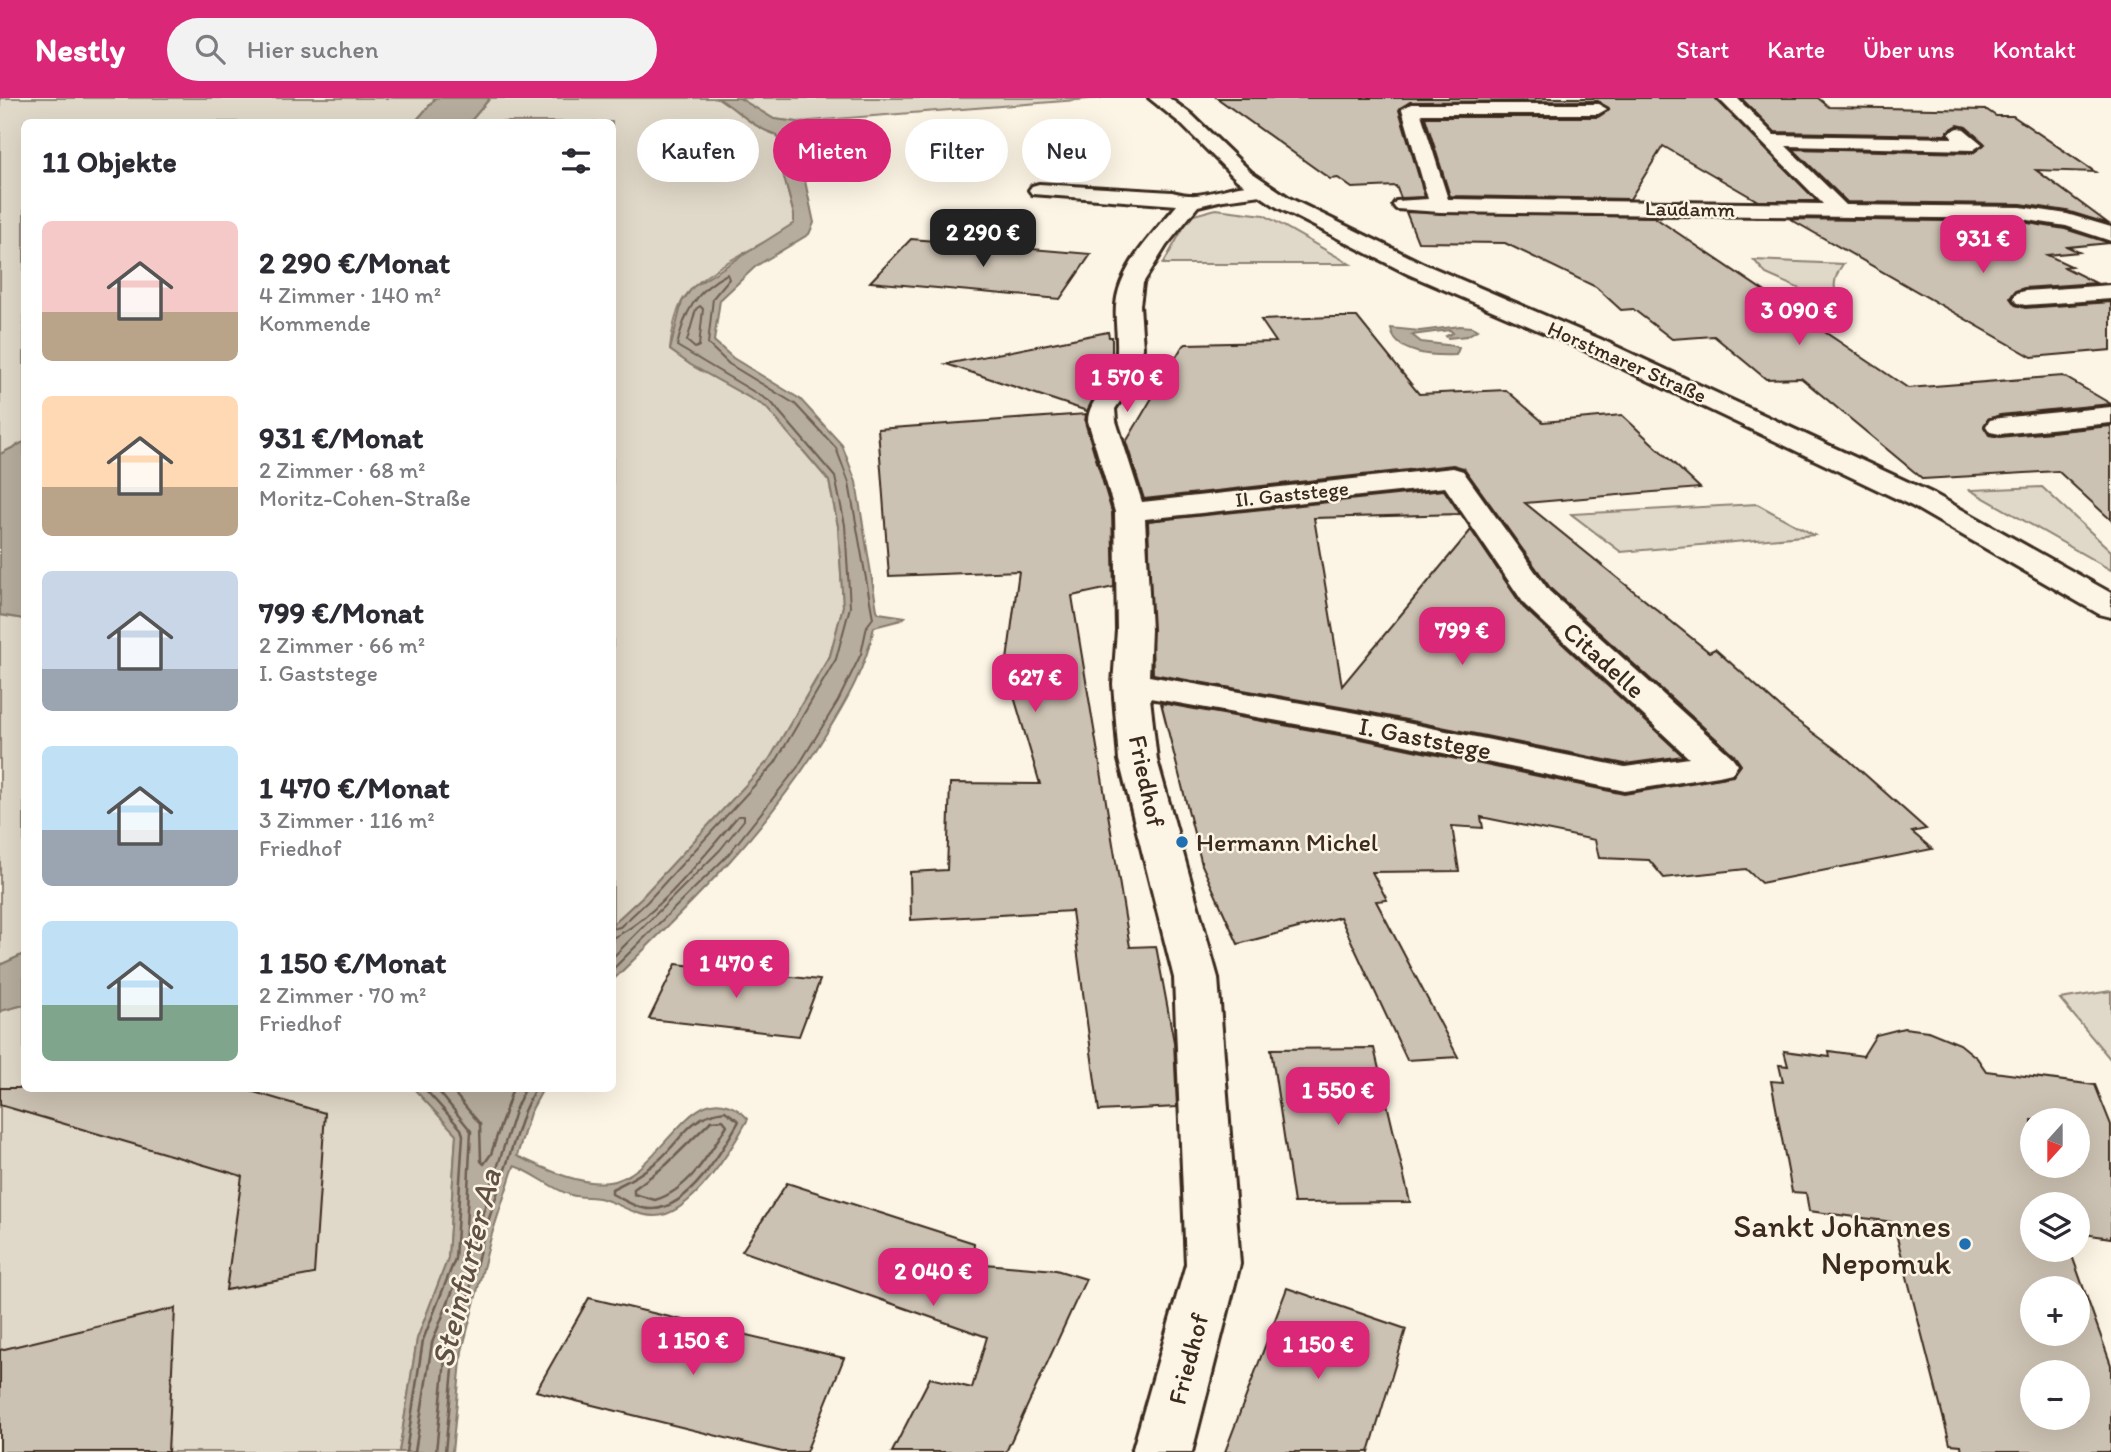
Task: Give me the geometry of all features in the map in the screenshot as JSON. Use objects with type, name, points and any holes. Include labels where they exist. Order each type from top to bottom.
[{"type":"street","name":"Horstmarer Straße","points":[[1158,98],[1186,119],[1262,190],[1416,270],[1591,344],[1923,500],[2111,607]]},
{"type":"street","points":[[1727,98],[1841,211]]},
{"type":"street","points":[[1440,206],[1411,109],[1598,109]]},
{"type":"street","points":[[1771,141],[1973,144],[1958,133]]},
{"type":"street","points":[[1038,190],[1172,198],[1191,202],[1222,194],[1262,190]]},
{"type":"street","name":"Friedhof","points":[[1163,1452],[1213,1264],[1196,978],[1138,760],[1131,684],[1134,630],[1130,512],[1102,421],[1102,409],[1125,373],[1131,348],[1128,305],[1132,283],[1157,243],[1191,202]]},
{"type":"street","name":"Laudamm","points":[[1403,205],[2056,216],[2084,222],[2111,236]]},
{"type":"street","points":[[2025,298],[2111,292]]},
{"type":"street","points":[[2000,426],[2111,415]]},
{"type":"street","name":"II. Gaststege","points":[[1130,512],[1453,477]]},
{"type":"street","name":"Citadelle","points":[[1453,477],[1537,598],[1719,765]]},
{"type":"street","name":"I. Gaststege","points":[[1131,684],[1357,724],[1625,779],[1719,765]]},
{"type":"shaded area","points":[[0,98],[436,98],[418,119],[21,119],[21,444],[0,454]]},
{"type":"shaded area","points":[[490,98],[718,98],[747,119],[637,119],[637,182],[759,182],[759,127],[773,134],[773,182],[785,182],[794,224],[716,269],[693,288],[679,309],[670,350],[691,365],[766,407],[829,481],[838,526],[843,606],[830,655],[769,760],[642,897],[616,921],[616,119],[472,119]]},
{"type":"shaded area","points":[[739,98],[1102,98],[835,119],[774,119]]},
{"type":"shaded area","points":[[1216,209],[1264,215],[1350,264],[1163,264],[1190,216]]},
{"type":"shaded area","points":[[1754,260],[1843,264],[1835,284],[1840,304],[1834,304],[1766,274]]},
{"type":"shaded area","points":[[2042,487],[2111,551],[2111,570],[1970,490]]},
{"type":"shaded area","points":[[1757,504],[1814,535],[1621,552],[1571,514]]},
{"type":"shaded area","points":[[0,615],[21,618],[21,955],[0,965]]},
{"type":"shaded area","points":[[2111,991],[2111,1060],[2060,999]]},
{"type":"shaded area","points":[[21,1006],[21,1092],[418,1092],[456,1134],[448,1258],[417,1339],[399,1452],[0,1452],[0,1011]]},
{"type":"water","points":[[436,98],[490,98],[472,119],[418,119]]},
{"type":"water","points":[[718,98],[739,98],[774,119],[773,134],[759,127],[759,119],[746,119]]},
{"type":"water","points":[[785,182],[805,182],[814,223],[809,234],[756,266],[720,300],[714,341],[733,358],[800,399],[842,445],[856,482],[877,610],[879,613],[905,617],[874,627],[866,656],[848,696],[804,768],[780,801],[700,894],[616,977],[616,921],[642,897],[769,760],[830,656],[843,606],[838,526],[829,481],[766,407],[691,365],[670,350],[682,302],[693,287],[794,223]]},
{"type":"water","points":[[1460,326],[1477,330],[1467,336],[1448,338],[1446,336],[1453,333],[1450,330],[1412,335],[1421,342],[1455,346],[1459,348],[1456,355],[1427,354],[1407,349],[1399,344],[1391,328],[1420,331]]},
{"type":"water","points":[[21,444],[21,618],[0,615],[0,454]]},
{"type":"water","points":[[21,955],[21,1006],[0,1011],[0,965]]},
{"type":"water","name":"Steinfurter Aa","points":[[417,1092],[541,1092],[530,1113],[517,1156],[562,1175],[598,1183],[623,1178],[636,1170],[683,1123],[705,1106],[717,1103],[728,1105],[748,1119],[721,1162],[696,1193],[668,1213],[654,1216],[634,1212],[603,1199],[571,1195],[514,1166],[491,1237],[462,1351],[452,1452],[399,1452],[417,1339],[448,1258],[456,1134]]},
{"type":"building","points":[[1217,98],[1715,98],[1817,201],[1758,201],[1663,146],[1630,199],[1450,196],[1425,117],[1598,117],[1609,110],[1598,101],[1410,102],[1399,110],[1425,197],[1401,198],[1396,186],[1352,188],[1338,178],[1330,179]]},
{"type":"building","points":[[1741,98],[1818,98],[1829,107],[1987,110],[1996,116],[2013,116],[2095,172],[2036,170],[2109,224],[2067,211],[2021,204],[1847,202],[1793,149],[1973,153],[1985,144],[1966,127],[1958,125],[1948,131],[1947,135],[1775,132]]},
{"type":"building","points":[[1406,212],[1654,217],[1908,388],[2063,376],[2111,404],[2000,415],[1988,419],[1984,427],[1989,435],[2000,437],[2111,426],[2111,520],[2058,471],[1923,479],[1801,378],[1766,379],[1714,336],[1672,339],[1633,309],[1621,310],[1596,287],[1505,243],[1418,242]]},
{"type":"building","points":[[1790,219],[2021,222],[2065,229],[2110,243],[2068,247],[2079,252],[2047,255],[2071,266],[2064,267],[2096,283],[2024,288],[2015,291],[2010,298],[2015,305],[2025,308],[2111,302],[2111,350],[2032,357]]},
{"type":"building","points":[[911,239],[1091,254],[1060,299],[870,282]]},
{"type":"building","points":[[1357,317],[1419,394],[1506,390],[1543,422],[1622,415],[1700,488],[1525,503],[1709,652],[1715,649],[1789,715],[1842,754],[1926,829],[1912,832],[1932,849],[1761,883],[1746,869],[1664,878],[1649,860],[1599,858],[1595,840],[1481,817],[1483,828],[1452,826],[1459,871],[1372,872],[1387,900],[1376,901],[1458,1057],[1407,1060],[1340,917],[1238,944],[1202,865],[1161,703],[1356,738],[1624,794],[1733,776],[1741,765],[1734,755],[1551,589],[1464,468],[1453,465],[1144,499],[1126,442],[1182,347],[1186,344],[1276,342],[1261,320]]},
{"type":"building","points":[[1108,332],[1109,337],[1112,337],[1112,365],[1087,411],[946,364]]},
{"type":"building","points":[[1086,414],[1085,422],[1112,512],[1114,587],[1072,596],[1130,947],[1156,946],[1174,1042],[1177,1107],[1099,1111],[1072,911],[911,920],[910,872],[947,870],[950,783],[1040,784],[1012,690],[1003,690],[1019,571],[889,576],[878,429]]},
{"type":"building","points":[[1444,490],[1460,514],[1314,518],[1342,686],[1471,530],[1523,607],[1683,756],[1625,764],[1357,710],[1153,674],[1148,521]]},
{"type":"building","points":[[676,964],[820,980],[799,1036],[649,1019]]},
{"type":"building","name":"Sankt Johannes Nepomuk","points":[[1904,1028],[1928,1031],[1960,1044],[1977,1058],[1986,1071],[2095,1085],[2111,1125],[2111,1238],[2090,1235],[2090,1192],[2020,1192],[2020,1262],[2074,1262],[2079,1276],[2020,1276],[2020,1346],[2090,1346],[2090,1306],[2111,1365],[2111,1452],[1962,1452],[1961,1445],[1950,1444],[1893,1222],[1809,1211],[1806,1193],[1792,1192],[1771,1081],[1783,1082],[1779,1065],[1788,1066],[1784,1051],[1830,1057],[1829,1051],[1863,1056],[1876,1035]]},
{"type":"building","points":[[1374,1048],[1410,1202],[1294,1203],[1271,1049]]},
{"type":"building","points":[[0,1088],[21,1088],[21,1092],[254,1092],[325,1113],[314,1274],[226,1290],[242,1176],[0,1105]]},
{"type":"building","points":[[787,1183],[974,1243],[973,1263],[1056,1270],[1086,1279],[1006,1452],[892,1452],[930,1378],[972,1388],[987,1337],[742,1251]]},
{"type":"building","points":[[1287,1288],[1406,1329],[1369,1452],[1225,1452]]},
{"type":"building","points":[[589,1298],[844,1358],[806,1452],[782,1452],[536,1391]]},
{"type":"building","points":[[175,1308],[168,1452],[0,1452],[0,1350]]},
{"type":"place","name":"Hermann Michel","points":[[1182,842]]},
{"type":"place","name":"Sankt Johannes Nepomuk","points":[[1965,1244]]}]
